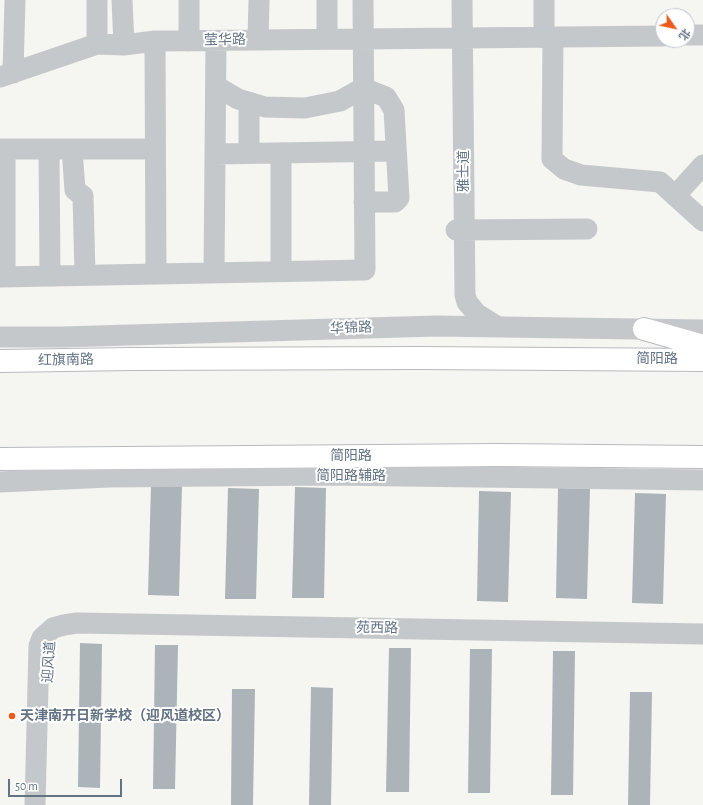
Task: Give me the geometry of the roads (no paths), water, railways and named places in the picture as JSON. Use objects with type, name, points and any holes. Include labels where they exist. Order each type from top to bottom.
[{"type":"highway","points":[[644,329],[703,346]]},
{"type":"highway","name":"简阳路","points":[[132,359],[418,358],[703,360]]},
{"type":"highway","name":"红旗南路","points":[[0,361],[132,359]]},
{"type":"highway","name":"简阳路","points":[[0,459],[499,455],[703,457]]},
{"type":"street","points":[[6,75],[15,0]]},
{"type":"street","points":[[97,0],[97,44]]},
{"type":"street","points":[[122,0],[124,45]]},
{"type":"street","points":[[189,0],[189,41]]},
{"type":"street","points":[[258,40],[259,0]]},
{"type":"street","points":[[326,0],[327,39]]},
{"type":"street","points":[[155,149],[3,149],[2,277],[365,270],[362,39],[363,0]]},
{"type":"street","name":"雅士道","points":[[454,0],[459,39]]},
{"type":"street","name":"雅士道","points":[[462,0],[459,39],[460,230],[465,295],[467,302],[477,314],[498,327]]},
{"type":"street","points":[[544,0],[548,38],[552,159],[564,169],[582,175],[660,182],[703,222]]},
{"type":"street","name":"莹华路","points":[[6,75],[97,44],[124,45],[155,41],[655,36]]},
{"type":"street","points":[[155,41],[156,274]]},
{"type":"street","points":[[214,273],[216,41]]},
{"type":"street","points":[[216,86],[238,98],[264,107],[305,108],[340,101],[363,88]]},
{"type":"street","points":[[363,88],[386,97],[394,110],[399,198],[395,202],[364,202]]},
{"type":"street","points":[[249,102],[249,153]]},
{"type":"street","points":[[49,149],[50,276]]},
{"type":"street","points":[[72,149],[74,190],[83,196],[85,276]]},
{"type":"street","points":[[215,154],[396,151]]},
{"type":"street","points":[[281,271],[282,153]]},
{"type":"street","points":[[675,196],[703,165]]},
{"type":"street","points":[[460,230],[586,229]]},
{"type":"street","name":"雅士道","points":[[436,326],[450,316],[455,302],[460,230]]},
{"type":"street","name":"华锦路","points":[[0,337],[62,337],[436,326],[703,330]]},
{"type":"street","points":[[328,475],[443,460],[499,455]]},
{"type":"street","name":"简阳路辅路","points":[[0,482],[108,477],[328,475],[703,480]]},
{"type":"street","name":"苑西路","points":[[53,628],[77,623],[703,634]]},
{"type":"street","name":"迎风道","points":[[34,805],[39,646],[42,638],[53,628]]},
{"type":"street","name":"迎风道","points":[[44,805],[48,644],[53,628]]},
{"type":"place","name":"天津南开日新学校（迎风道校区）","points":[[12,716]]}]
